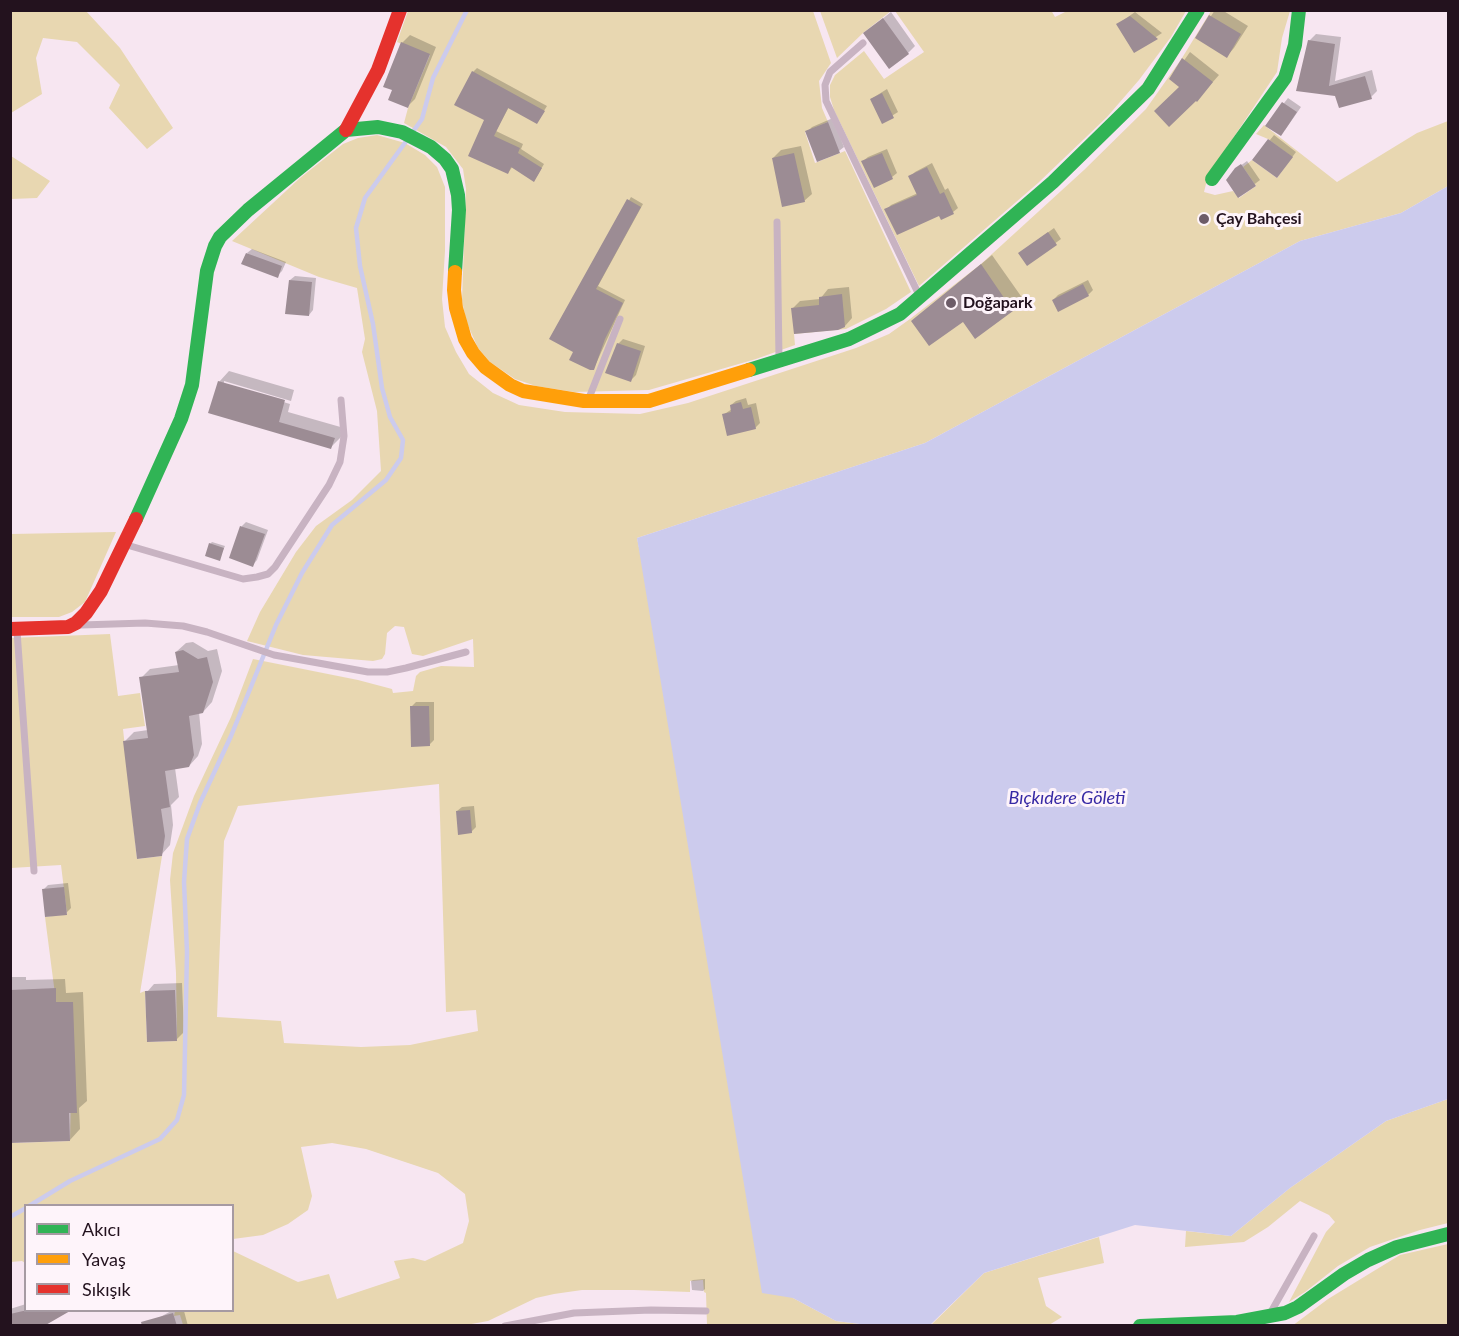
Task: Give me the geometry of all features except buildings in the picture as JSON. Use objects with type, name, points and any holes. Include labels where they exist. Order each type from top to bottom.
[{"type":"street","points":[[13,629],[56,629],[71,626],[86,613],[96,598],[125,544],[181,419],[192,385],[207,271],[215,246],[220,237],[248,210],[346,130],[378,70],[400,10]]},
{"type":"street","points":[[346,130],[378,127],[402,132],[431,147],[445,159],[452,169],[459,210],[454,290],[459,323],[473,353],[485,367],[496,376],[524,391],[588,401],[649,400],[865,333],[900,314],[1053,182],[1148,89],[1198,10]]},
{"type":"street","points":[[1212,179],[1285,78],[1295,45],[1299,10]]},
{"type":"street","points":[[1140,1326],[1237,1322],[1268,1317],[1298,1307],[1368,1260],[1397,1247],[1449,1234]]},
{"type":"lane","points":[[863,42],[830,72],[825,85],[826,101],[920,298]]},
{"type":"lane","points":[[777,222],[779,361]]},
{"type":"lane","points":[[588,401],[620,320]]},
{"type":"lane","points":[[125,544],[243,579],[258,578],[268,574],[329,485],[340,462],[344,436],[341,400]]},
{"type":"lane","points":[[71,626],[145,623],[183,627],[274,655],[368,672],[387,672],[466,652]]},
{"type":"lane","points":[[13,629],[34,871]]},
{"type":"lane","points":[[1268,1317],[1314,1236]]},
{"type":"lane","points":[[505,1326],[574,1313],[651,1310],[706,1311]]},
{"type":"shaded area","points":[[11,10],[86,11],[120,48],[173,128],[147,149],[109,108],[120,85],[77,42],[43,38],[36,58],[42,94],[11,113]]},
{"type":"shaded area","points":[[820,10],[891,11],[837,58]]},
{"type":"shaded area","points":[[1051,10],[1055,17],[1067,11],[1186,11],[1171,37],[1139,80],[1107,117],[1038,183],[919,286],[834,110],[830,97],[830,85],[835,75],[864,51],[884,79],[924,52],[895,11]]},
{"type":"shaded area","points":[[408,11],[813,11],[831,63],[819,81],[822,108],[828,122],[805,132],[815,163],[845,151],[911,292],[886,309],[846,329],[794,334],[795,345],[756,359],[649,390],[574,392],[536,386],[515,379],[490,362],[478,348],[466,321],[462,300],[466,189],[463,169],[446,147],[404,123],[430,55],[397,42]]},
{"type":"shaded area","points":[[1211,11],[1290,11],[1282,38],[1277,72],[1208,176],[1204,192],[1215,195],[1233,191],[1239,198],[1256,186],[1243,167],[1252,160],[1277,178],[1292,157],[1268,139],[1256,134],[1264,125],[1337,182],[1417,133],[1448,121],[1448,186],[1401,213],[1300,241],[925,443],[637,538],[793,1298],[836,1321],[868,1325],[707,1325],[706,1293],[703,1280],[690,1281],[690,1292],[582,1290],[554,1294],[536,1298],[488,1321],[466,1325],[183,1325],[180,1315],[174,1316],[175,1312],[234,1312],[234,1251],[298,1282],[329,1274],[337,1299],[400,1278],[394,1261],[413,1258],[425,1261],[463,1243],[469,1221],[465,1194],[438,1173],[366,1149],[332,1143],[301,1147],[312,1196],[308,1210],[288,1224],[263,1235],[234,1239],[234,1204],[24,1204],[24,1262],[11,1262],[11,1143],[70,1141],[73,1002],[56,1002],[45,917],[67,914],[61,865],[11,868],[10,638],[110,634],[118,696],[140,693],[145,726],[123,729],[137,859],[162,856],[140,993],[145,991],[147,1042],[177,1041],[176,973],[170,880],[173,853],[194,796],[231,717],[253,659],[358,680],[392,689],[393,693],[413,691],[416,676],[420,672],[441,666],[474,667],[473,639],[423,656],[412,654],[404,627],[395,626],[387,633],[385,654],[382,659],[373,661],[303,655],[247,641],[260,612],[296,552],[316,526],[352,500],[381,471],[377,411],[362,352],[365,339],[357,288],[319,277],[232,241],[300,178],[343,144],[358,138],[377,135],[405,143],[425,155],[437,167],[445,187],[442,299],[445,327],[469,374],[493,393],[519,405],[565,412],[640,414],[688,403],[856,348],[889,334],[981,264],[1084,170],[1146,109],[1182,58]],"holes":[[[439,784],[446,1012],[476,1010],[478,1031],[410,1045],[361,1047],[284,1043],[281,1021],[217,1017],[224,841],[238,806]]]},
{"type":"shaded area","points":[[11,156],[50,181],[37,198],[11,199]]},
{"type":"shaded area","points":[[116,532],[85,602],[72,612],[59,617],[11,617],[11,534]]},
{"type":"shaded area","points":[[1448,1099],[1448,1223],[1370,1247],[1338,1266],[1289,1302],[1326,1232],[1335,1222],[1329,1215],[1300,1201],[1268,1227],[1244,1242],[1185,1247],[1186,1231],[1231,1236],[1290,1188],[1386,1121]]},
{"type":"shaded area","points":[[1099,1237],[1104,1263],[1038,1278],[1046,1306],[1062,1317],[1049,1325],[930,1326],[984,1273]]},
{"type":"shaded area","points":[[1448,1244],[1448,1325],[1292,1326],[1328,1299],[1400,1255]]},
{"type":"water","name":"Bıçkıdere Göleti","points":[[1448,186],[1448,1099],[1386,1121],[1290,1188],[1231,1236],[1135,1225],[984,1273],[930,1325],[868,1325],[836,1321],[793,1298],[762,1293],[637,538],[925,443],[1300,241],[1401,213]]},
{"type":"waterway","points":[[412,133],[422,119],[433,78],[467,10]]},
{"type":"waterway","points":[[32,1204],[70,1181],[160,1139],[177,1120],[184,1095],[187,952],[184,882],[187,839],[200,803],[231,736],[276,625],[302,573],[332,525],[386,480],[401,458],[403,440],[390,417],[382,388],[373,324],[360,266],[356,228],[365,198],[407,140]]},
{"type":"waterway","points":[[10,1217],[24,1209]]},
{"type":"traffic: fast","points":[[749,370],[849,339],[900,314],[1053,182],[1148,89],[1198,10]]},
{"type":"traffic: fast","points":[[1212,179],[1285,78],[1295,45],[1299,10]]},
{"type":"traffic: fast","points":[[136,519],[181,419],[192,385],[207,271],[215,246],[220,237],[248,210],[346,130],[378,127],[402,132],[431,147],[445,159],[452,169],[458,195],[455,272]]},
{"type":"traffic: fast","points":[[1140,1326],[1237,1322],[1285,1313],[1298,1307],[1368,1260],[1397,1247],[1448,1234]]},
{"type":"traffic: slow","points":[[455,272],[456,308],[465,339],[485,367],[510,385],[523,391],[584,401],[649,401],[749,370]]},
{"type":"traffic: jam","points":[[346,130],[378,70],[400,10]]},
{"type":"traffic: jam","points":[[10,629],[68,627],[76,623],[101,591],[136,519]]},
{"type":"place","name":"Çay Bahçesi","points":[[1204,219]]},
{"type":"place","name":"Doğapark","points":[[951,303]]}]
